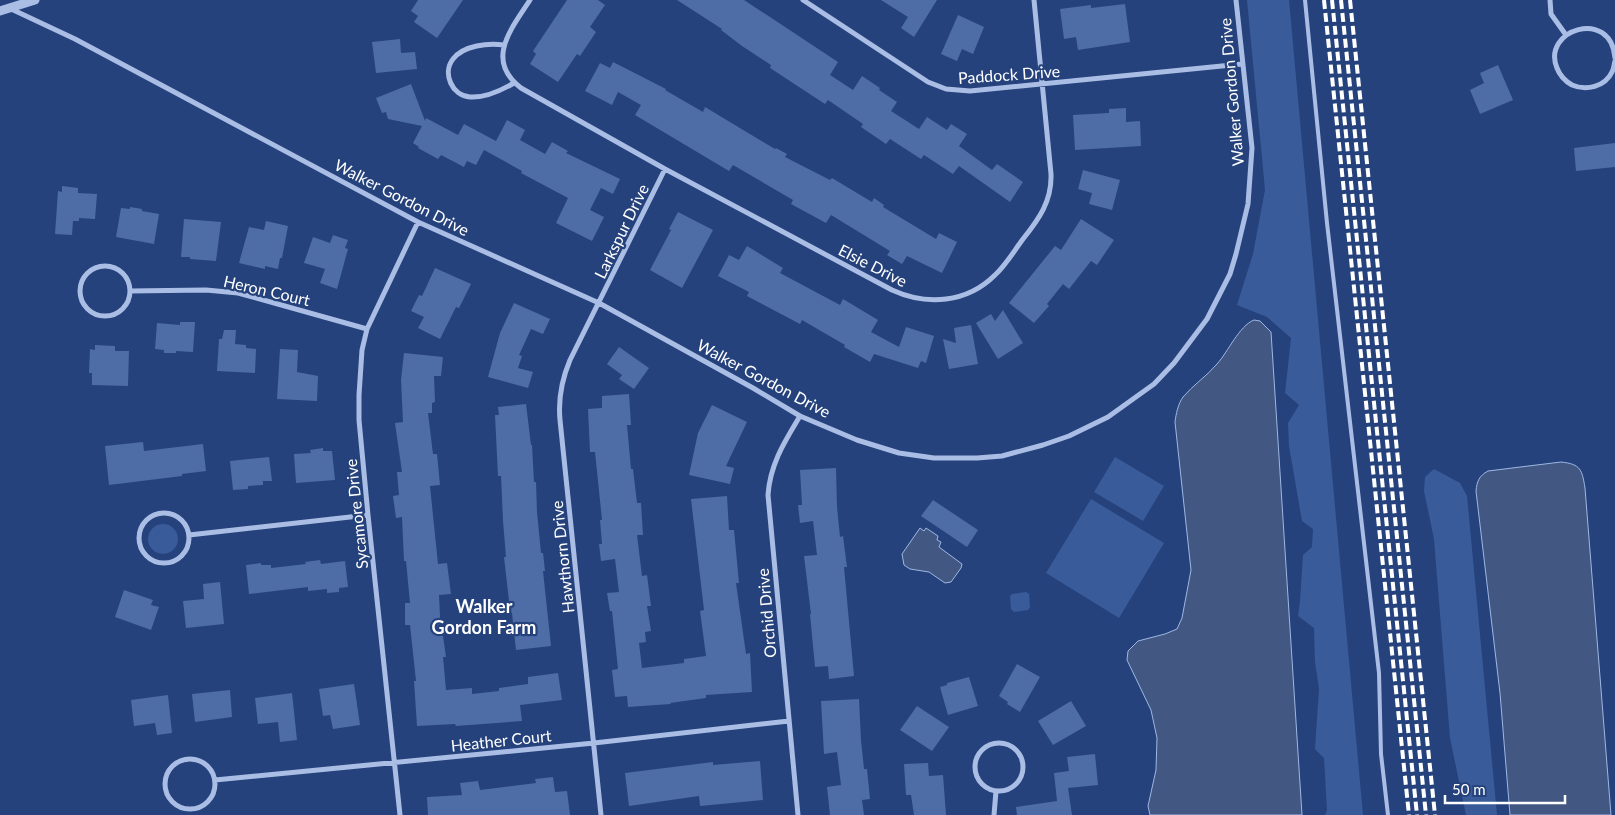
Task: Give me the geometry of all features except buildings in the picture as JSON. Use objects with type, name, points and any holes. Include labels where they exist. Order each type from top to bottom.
[{"type":"street","points":[[4,10],[35,0]]},
{"type":"street","points":[[504,46],[484,45],[461,52],[451,62],[449,71],[450,80],[458,92],[470,97],[485,96],[514,83],[505,67],[504,46],[508,34],[530,0]]},
{"type":"street","name":"Paddock Drive","points":[[803,0],[924,80],[938,87],[962,92],[1242,64]]},
{"type":"street","name":"Elsie Drive","points":[[514,83],[665,169],[898,293],[911,298],[925,300],[953,298],[973,291],[995,275],[1038,220],[1050,192],[1052,178],[1034,0]]},
{"type":"street","name":"Walker Gordon Drive","points":[[4,10],[75,39],[418,222],[599,303],[800,416],[857,440],[899,453],[934,458],[977,458],[1002,456],[1069,436],[1108,417],[1154,384],[1174,363],[1207,318],[1220,296],[1236,254],[1248,204],[1251,176],[1252,148],[1236,0]]},
{"type":"street","points":[[1550,0],[1551,14],[1566,35]]},
{"type":"street","points":[[1587,28],[1597,30],[1605,35],[1611,42],[1615,60],[1612,72],[1604,82],[1586,88],[1568,83],[1562,77],[1556,66],[1555,56],[1559,44],[1566,35],[1575,30],[1587,28]]},
{"type":"street","name":"Larkspur Drive","points":[[599,303],[665,169]]},
{"type":"street","name":"Sycamore Drive","points":[[400,815],[368,515],[359,420],[359,395],[362,350],[367,329],[418,222]]},
{"type":"street","points":[[102,266],[112,267],[121,272],[127,280],[130,291],[129,299],[124,308],[116,314],[107,317],[97,316],[88,311],[82,303],[79,294],[80,284],[85,275],[93,269],[102,266]]},
{"type":"street","name":"Heron Court","points":[[130,291],[206,290],[238,293],[367,329]]},
{"type":"street","name":"Hawthorn Drive","points":[[599,303],[566,370],[559,404],[601,815]]},
{"type":"street","name":"Orchid Drive","points":[[798,815],[768,495],[770,476],[776,458],[800,416]]},
{"type":"street","points":[[162,513],[172,514],[186,526],[189,535],[188,545],[183,554],[176,560],[166,562],[148,557],[142,549],[140,530],[145,522],[153,516],[162,513]]},
{"type":"street","points":[[189,535],[368,515]]},
{"type":"street","name":"Heather Court","points":[[214,780],[594,743],[789,721]]},
{"type":"street","points":[[1001,743],[1017,751],[1022,760],[1023,769],[1020,778],[1014,785],[1006,790],[996,791],[987,788],[980,782],[976,774],[975,765],[977,756],[983,748],[1001,743]]},
{"type":"street","points":[[188,759],[197,760],[206,765],[212,772],[214,780],[214,791],[209,800],[201,806],[192,809],[182,808],[174,803],[168,796],[165,786],[166,776],[171,768],[178,762],[188,759]]},
{"type":"street","points":[[994,815],[996,791]]},
{"type":"lane","points":[[1305,0],[1327,223],[1379,673],[1381,754],[1388,815]]},
{"type":"shaded area","points":[[1247,0],[1289,0],[1363,815],[1325,815],[1327,810],[1324,758],[1315,749],[1319,689],[1315,662],[1314,628],[1298,616],[1303,555],[1312,547],[1313,529],[1302,521],[1289,446],[1288,423],[1299,405],[1285,393],[1291,338],[1267,317],[1237,305],[1253,254],[1265,190]]},
{"type":"shaded area","points":[[1254,320],[1260,321],[1271,332],[1302,815],[1150,815],[1148,806],[1156,770],[1157,738],[1151,710],[1127,660],[1128,651],[1138,641],[1177,629],[1182,618],[1191,570],[1175,422],[1177,412],[1183,397],[1221,359],[1243,328]]},
{"type":"shaded area","points":[[1115,457],[1164,486],[1143,521],[1094,492]]},
{"type":"shaded area","points":[[1561,462],[1577,466],[1583,477],[1585,488],[1611,815],[1510,815],[1500,693],[1476,487],[1482,475],[1488,471]]},
{"type":"shaded area","points":[[1434,469],[1460,483],[1467,496],[1497,815],[1466,815],[1450,738],[1434,539],[1424,491],[1425,477]]},
{"type":"shaded area","points":[[1091,499],[1164,543],[1119,618],[1046,573]]},
{"type":"shaded area","points":[[163,524],[174,528],[178,539],[174,550],[163,554],[152,550],[148,539],[152,528]]},
{"type":"shaded area","points":[[920,528],[924,531],[926,528],[938,536],[937,540],[941,542],[939,547],[962,564],[951,582],[945,583],[929,572],[910,569],[904,565],[902,554]]},
{"type":"shaded area","points":[[1026,592],[1029,594],[1030,607],[1028,610],[1014,612],[1011,609],[1010,596]]},
{"type":"railway","points":[[1324,0],[1409,815]]},
{"type":"railway","points":[[1332,0],[1417,815]]},
{"type":"railway","points":[[1341,0],[1426,815]]},
{"type":"railway","points":[[1350,0],[1435,815]]},
{"type":"district","name":"Walker Gordon Farm","points":[[484,616]]}]
